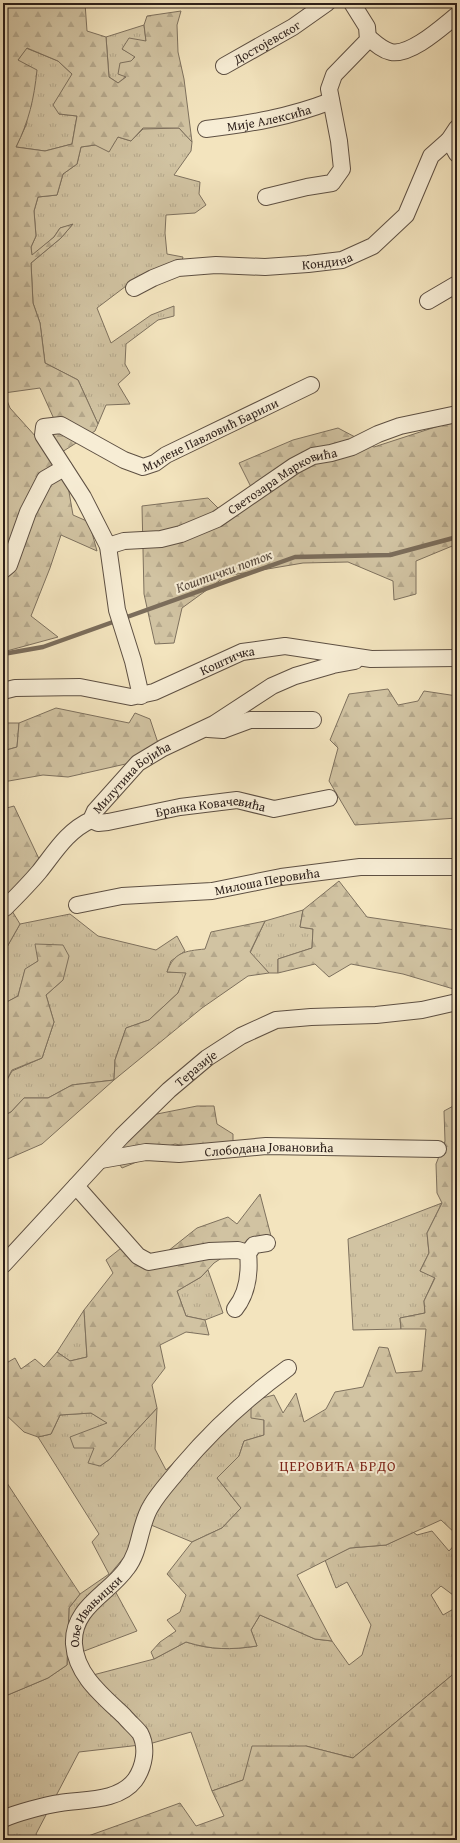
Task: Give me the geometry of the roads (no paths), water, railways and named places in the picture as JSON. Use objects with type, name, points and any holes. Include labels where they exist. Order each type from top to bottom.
[{"type":"street","name":"Достојевског","points":[[224,66],[293,27],[327,3]]},
{"type":"street","points":[[266,197],[307,187],[332,183],[342,169],[340,142],[329,88],[334,75],[351,56],[364,45],[368,37],[367,26],[352,3]]},
{"type":"street","points":[[368,37],[382,48],[392,52],[405,51],[422,42],[457,15]]},
{"type":"street","name":"Мије Алексића","points":[[206,129],[244,125],[288,116],[331,101]]},
{"type":"street","points":[[454,137],[457,154]]},
{"type":"street","name":"Кондина","points":[[134,288],[152,278],[178,268],[216,265],[265,267],[308,264],[342,260],[373,246],[406,215],[431,156],[454,137]]},
{"type":"street","points":[[428,301],[457,284]]},
{"type":"street","name":"Милене Павловић Барили","points":[[64,468],[43,434],[44,427],[61,425],[124,460],[143,467],[155,463],[166,455],[311,385]]},
{"type":"street","name":"Светозара Марковића","points":[[108,546],[124,541],[161,539],[181,534],[217,519],[294,466],[313,456],[352,447],[378,434],[400,426],[457,414]]},
{"type":"street","points":[[3,570],[9,565],[28,512],[45,479],[64,468],[82,497],[108,546],[117,610],[133,661],[141,696]]},
{"type":"street","name":"Коштичка","points":[[3,691],[15,688],[80,687],[131,697],[141,696],[154,692],[242,652],[285,646],[371,659],[457,658]]},
{"type":"street","name":"Милутина Бојића","points":[[5,908],[27,886],[64,839],[80,826],[91,820],[95,811],[138,763],[163,748],[204,728],[272,686],[295,676],[333,665],[371,659]]},
{"type":"street","points":[[204,728],[223,730],[250,720],[313,720]]},
{"type":"street","name":"Бранка Ковачевића","points":[[91,820],[98,823],[108,822],[180,807],[237,800],[274,809],[329,798]]},
{"type":"street","name":"Милоша Перовића","points":[[77,905],[122,896],[212,891],[281,877],[360,867],[457,867]]},
{"type":"street","name":"Теразије","points":[[3,1265],[40,1223],[169,1090],[207,1058],[241,1036],[276,1020],[311,1017],[376,1015],[422,1010],[457,1002]]},
{"type":"street","name":"Слободана Јовановића","points":[[101,1160],[146,1152],[179,1154],[266,1146],[438,1149]]},
{"type":"street","points":[[76,1186],[138,1256],[149,1262],[209,1251],[238,1250],[248,1253]]},
{"type":"street","points":[[235,1309],[243,1300],[248,1282],[248,1253],[254,1245],[267,1243]]},
{"type":"street","name":"Оље Ивањицки","points":[[3,1819],[59,1803],[106,1797],[126,1790],[134,1780],[142,1764],[145,1753],[142,1739],[135,1728],[93,1686],[81,1667],[76,1656],[74,1644],[75,1631],[78,1622],[87,1607],[128,1568],[132,1561],[148,1513],[161,1490],[199,1446],[233,1412],[288,1368]]},
{"type":"waterway","name":"Коштички поток","points":[[3,654],[43,647],[295,557],[390,555],[457,537]]},
{"type":"district","name":"ЦЕРОВИЋА БРДО","points":[[338,1466]]}]
